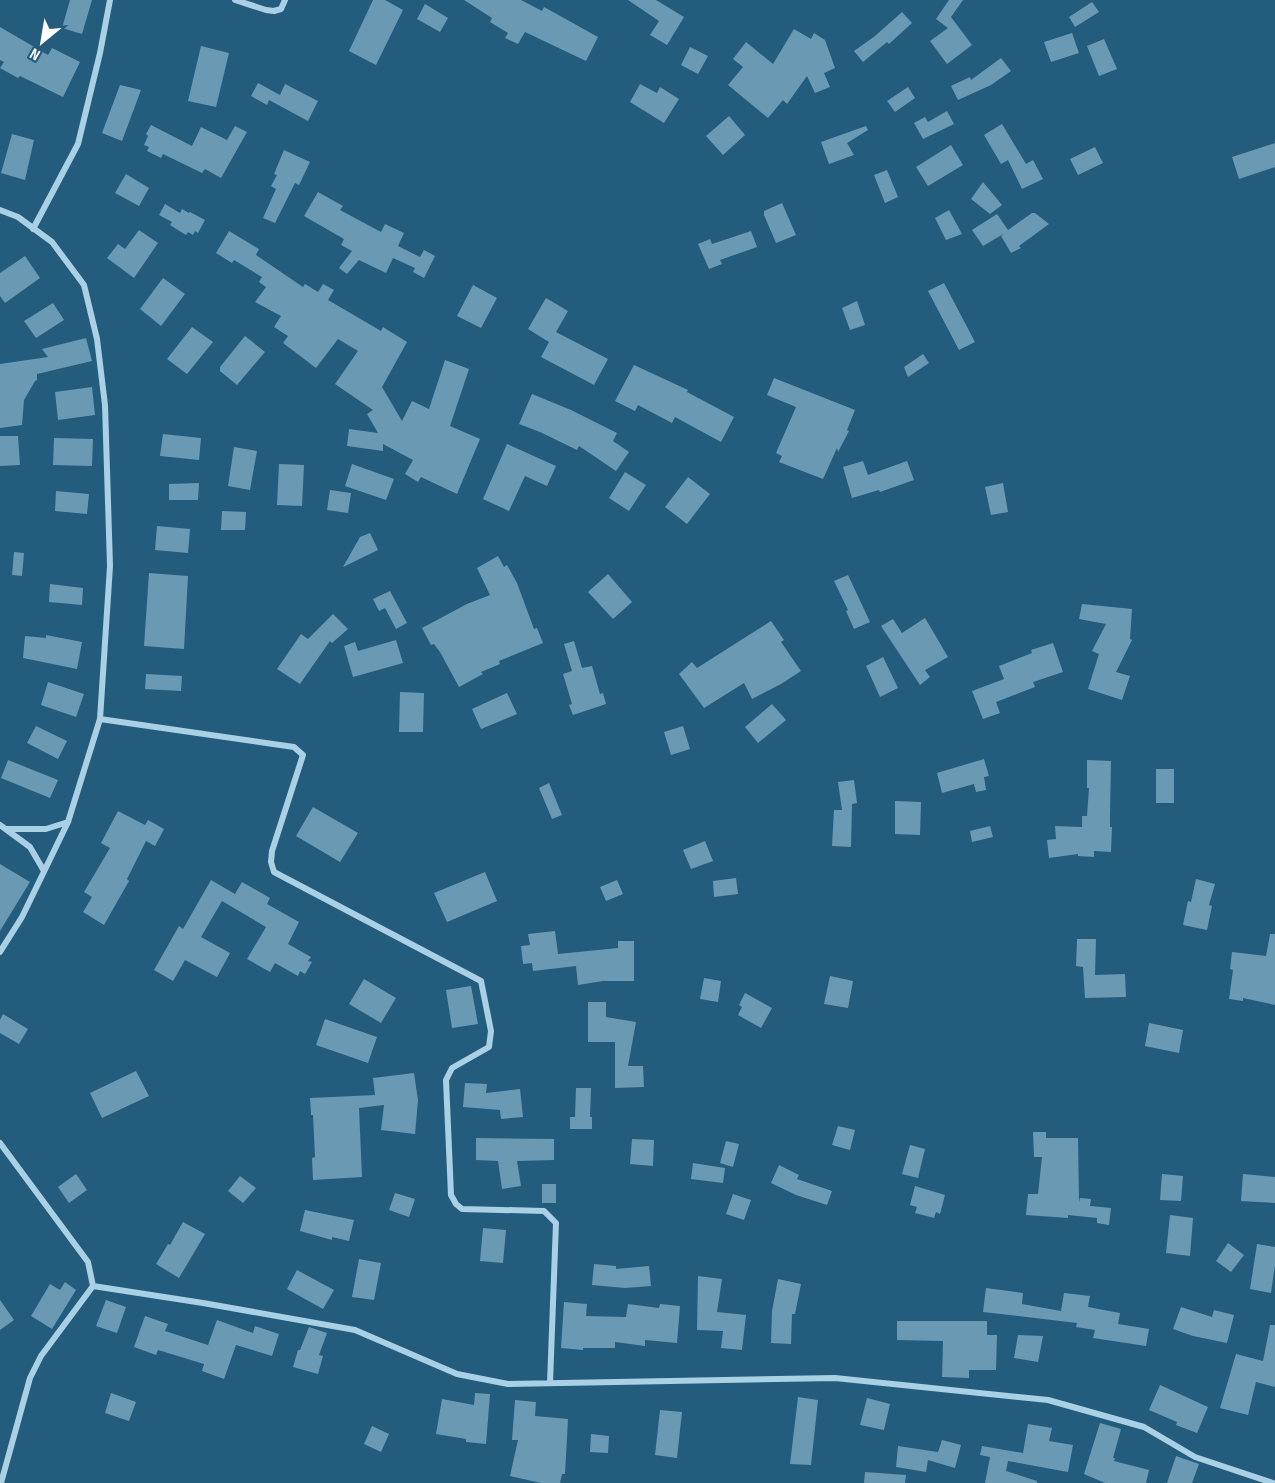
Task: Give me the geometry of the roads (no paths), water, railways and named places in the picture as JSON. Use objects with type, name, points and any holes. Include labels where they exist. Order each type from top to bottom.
[{"type":"street","points":[[33,229],[78,144],[110,0]]},
{"type":"street","points":[[235,0],[274,11],[281,9],[285,0]]},
{"type":"street","points":[[0,210],[18,217],[52,242],[84,285],[97,339],[105,405],[110,566],[100,719],[68,822],[22,917],[0,952]]},
{"type":"street","points":[[100,719],[294,747],[303,755],[272,851],[271,862],[274,872],[481,981],[491,1031],[489,1047],[452,1068],[446,1080],[451,1195],[462,1209],[544,1211],[556,1223],[550,1383]]},
{"type":"street","points":[[8,829],[46,828],[68,822]]},
{"type":"street","points":[[0,825],[30,847],[44,871]]},
{"type":"street","points":[[0,1143],[87,1262],[93,1286]]},
{"type":"street","points":[[93,1286],[355,1330],[457,1374],[508,1384],[835,1378],[1048,1400],[1144,1427],[1195,1457],[1273,1483]]},
{"type":"street","points":[[1,1483],[30,1378],[41,1356],[93,1286]]}]
